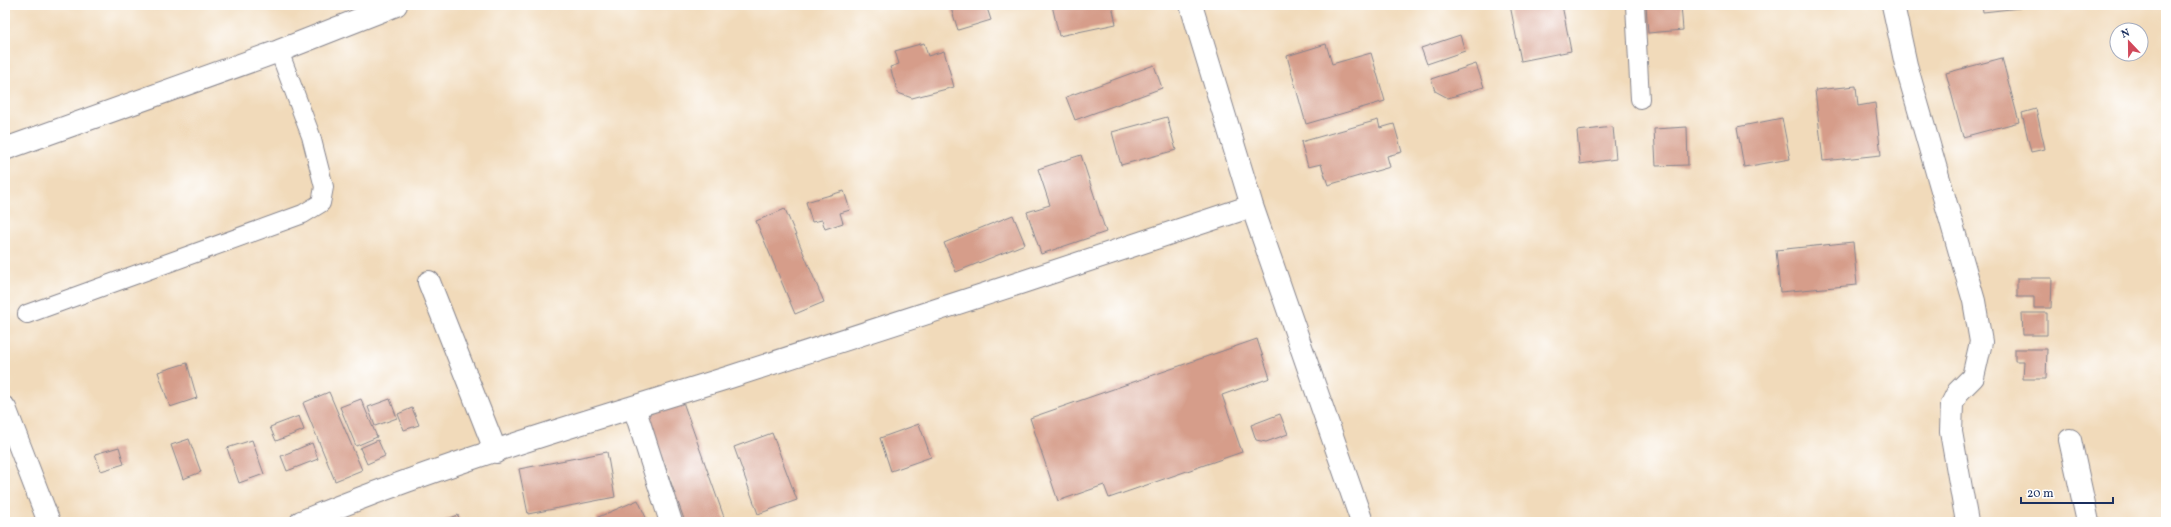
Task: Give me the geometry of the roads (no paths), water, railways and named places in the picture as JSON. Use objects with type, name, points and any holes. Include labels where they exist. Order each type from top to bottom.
[{"type":"street","points":[[5,150],[279,51],[396,5]]},
{"type":"street","points":[[1191,5],[1252,206],[1362,522]]},
{"type":"street","points":[[1893,5],[1906,64],[1974,301],[1981,342],[1973,377],[1958,392],[1952,404],[1950,432],[1967,522]]},
{"type":"street","points":[[300,522],[350,501],[496,452],[926,314],[1252,206]]},
{"type":"street","points":[[429,282],[496,452]]},
{"type":"street","points":[[634,407],[671,522]]},
{"type":"street","points":[[5,408],[49,522]]},
{"type":"street","points":[[2070,440],[2088,522]]},
{"type":"lane","points":[[1635,5],[1640,100]]},
{"type":"lane","points":[[27,314],[303,214],[321,202],[324,187],[311,136],[279,51]]}]
